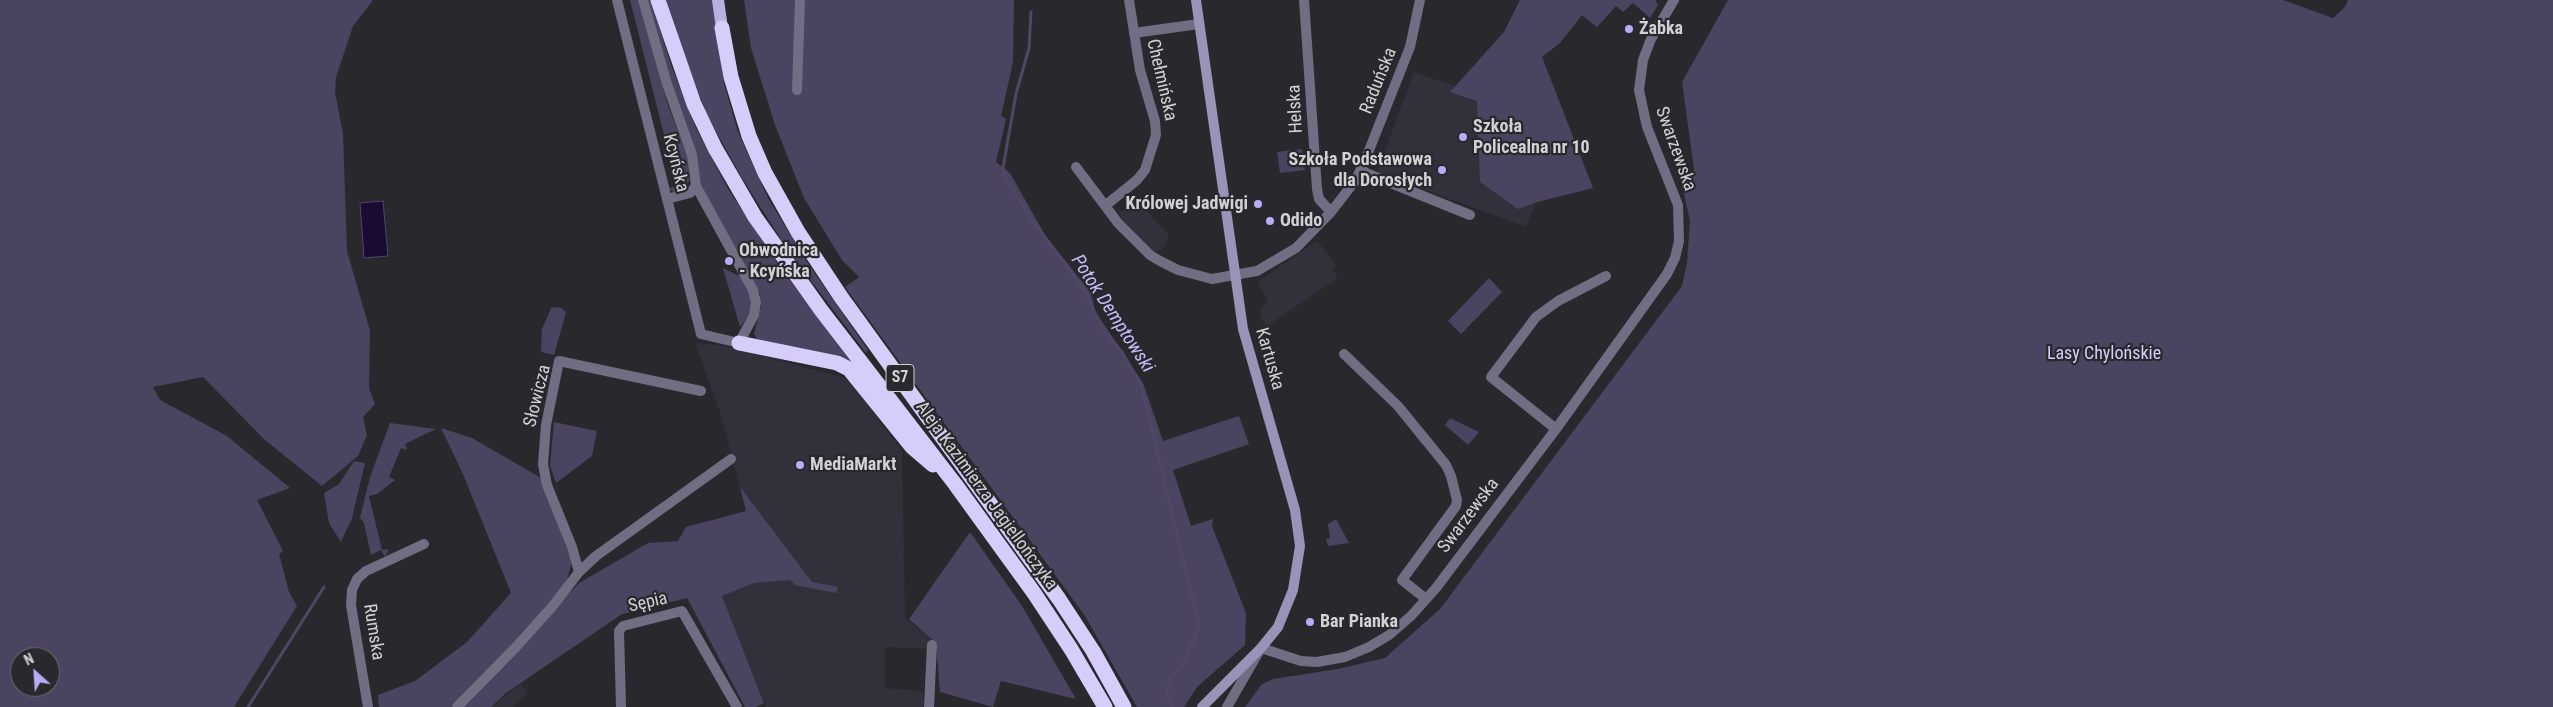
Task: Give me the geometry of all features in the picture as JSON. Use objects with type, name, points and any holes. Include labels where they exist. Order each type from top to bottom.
[{"type":"highway","name":"Aleja Kazimierza Jagiellończyka","points":[[658,0],[668,35],[694,104],[740,192],[798,278],[955,484],[1054,622],[1105,707]]},
{"type":"highway","name":"Aleja Kazimierza Jagiellończyka","points":[[722,28],[731,76],[749,136],[785,210],[841,296],[1059,599],[1093,651],[1124,707]]},
{"type":"highway","points":[[739,343],[837,363],[849,369],[912,448],[955,484]]},
{"type":"main road","name":"Aleja Kazimierza Jagiellończyka","points":[[718,0],[722,28]]},
{"type":"street","name":"Kcyńska","points":[[617,0],[701,334],[739,343]]},
{"type":"street","points":[[643,0],[672,102],[692,155],[696,186],[753,290],[756,302],[754,315],[739,343]]},
{"type":"street","points":[[797,90],[800,0]]},
{"type":"street","name":"Chełmińska","points":[[1106,206],[1137,180],[1144,170],[1156,135],[1155,122],[1140,70],[1129,0]]},
{"type":"street","name":"Kartuska","points":[[1196,0],[1234,277],[1243,329],[1295,510],[1300,539],[1297,573],[1287,607],[1278,627],[1261,648],[1227,707]]},
{"type":"street","name":"Helska","points":[[1304,0],[1317,190],[1319,200],[1331,212]]},
{"type":"street","name":"Raduńska","points":[[1234,277],[1252,273],[1296,248],[1331,212],[1360,171],[1410,47],[1420,0]]},
{"type":"street","name":"Swarzewska","points":[[1261,648],[1301,661],[1317,662],[1344,657],[1369,647],[1389,635],[1426,599],[1556,429],[1654,294],[1675,258],[1679,241],[1678,205],[1647,127],[1640,90],[1643,60],[1651,39],[1674,0]]},
{"type":"street","name":"Chełmińska","points":[[1134,33],[1199,24]]},
{"type":"street","points":[[1076,167],[1131,238],[1160,262],[1178,270],[1212,279],[1234,277]]},
{"type":"street","points":[[1360,171],[1470,214]]},
{"type":"street","points":[[667,199],[690,193],[696,186]]},
{"type":"street","points":[[1556,429],[1491,376],[1541,312],[1606,276]]},
{"type":"street","name":"Swarzewska","points":[[1344,354],[1398,406],[1446,465],[1451,476],[1457,500],[1456,506],[1402,580],[1426,599]]},
{"type":"street","name":"Słowicza","points":[[579,572],[572,547],[547,485],[543,464],[546,425],[559,361],[701,392]]},
{"type":"street","points":[[457,707],[516,647],[552,607],[579,572],[603,551],[731,459]]},
{"type":"street","name":"Rumska","points":[[368,707],[351,605],[352,590],[357,579],[366,571],[424,544]]},
{"type":"street","name":"Sępia","points":[[621,707],[620,631],[623,626],[682,611],[737,707]]},
{"type":"street","points":[[930,707],[932,644]]},
{"type":"street","points":[[1202,707],[1261,648]]},
{"type":"shaded area","points":[[1414,72],[1568,125],[1526,227],[1377,172]]},
{"type":"shaded area","points":[[1135,199],[1169,235],[1165,246],[1154,253],[1122,219],[1119,212]]},
{"type":"shaded area","points":[[383,201],[388,256],[364,258],[360,203]]},
{"type":"shaded area","points":[[1317,241],[1337,265],[1332,269],[1338,278],[1266,327],[1260,317],[1261,309],[1268,299],[1257,282]]},
{"type":"shaded area","points":[[695,343],[720,345],[849,379],[902,451],[905,618],[936,643],[937,649],[885,647],[885,688],[923,691],[923,707],[766,707],[722,596],[754,583],[790,580],[748,517],[720,412]]},
{"type":"shaded area","points":[[521,683],[527,694],[513,707],[491,707]]},
{"type":"green space","points":[[0,0],[373,0],[353,26],[336,77],[335,92],[343,134],[347,251],[370,331],[369,388],[375,404],[363,417],[367,435],[358,456],[322,486],[265,440],[203,377],[153,387],[160,400],[227,436],[290,488],[257,500],[283,551],[279,554],[289,592],[297,606],[234,707],[0,707]]},
{"type":"green space","points":[[630,0],[639,0],[667,102],[688,158],[689,181],[682,191],[675,194],[669,188],[677,186]]},
{"type":"green space","points":[[648,0],[651,0],[671,65],[696,128],[728,189],[778,264],[851,361],[850,364],[757,339],[754,334],[761,307],[760,294],[701,187]]},
{"type":"green space","points":[[666,0],[713,0],[724,84],[738,132],[768,198],[807,262],[868,350],[866,353],[789,252],[742,178],[708,117],[682,53]]},
{"type":"green space","points":[[744,0],[1014,0],[1013,62],[1001,116],[1006,119],[996,162],[1010,173],[1045,235],[1091,293],[1095,311],[1143,383],[1163,441],[1239,416],[1249,444],[1173,470],[1191,526],[1213,519],[1212,526],[1246,613],[1245,645],[1197,687],[1184,707],[1137,707],[1085,616],[845,287],[859,277],[842,260],[804,198],[775,125],[751,48]]},
{"type":"green space","points":[[1520,0],[1655,0],[1658,5],[1650,18],[1633,3],[1623,12],[1616,6],[1597,27],[1582,15],[1560,43],[1542,57],[1593,188],[1518,209],[1480,182],[1477,101],[1450,92],[1504,32]]},
{"type":"green space","name":"Lasy Chylońskie","points":[[1728,0],[2283,0],[2333,18],[2345,7],[2348,0],[2553,0],[2553,707],[1245,707],[1262,684],[1273,679],[1338,669],[1385,658],[1440,609],[1682,286],[1687,263],[1690,221],[1683,189],[1694,169],[1682,82]]},
{"type":"green space","points":[[1302,149],[1305,170],[1280,173],[1277,152]]},
{"type":"green space","points":[[723,268],[743,278],[752,295],[751,312],[740,327]]},
{"type":"green space","points":[[1489,278],[1502,292],[1461,334],[1448,321]]},
{"type":"green space","points":[[551,308],[561,308],[566,312],[554,355],[541,352],[542,329]]},
{"type":"green space","points":[[1450,418],[1479,432],[1468,445],[1445,425]]},
{"type":"green space","points":[[554,422],[597,431],[592,456],[556,483],[550,466]]},
{"type":"green space","points":[[390,423],[436,429],[405,444],[407,450],[401,448],[389,477],[395,480],[377,494],[369,496],[382,550],[389,549],[385,557],[381,550],[371,555],[364,523],[360,518],[370,477]]},
{"type":"green space","points":[[441,428],[472,438],[541,478],[572,561],[567,580],[545,609],[523,635],[451,707],[379,707],[378,695],[415,681],[467,642],[511,593],[463,474]]},
{"type":"green space","points":[[354,461],[365,463],[352,518],[341,542],[329,523],[324,493],[339,484]]},
{"type":"green space","points":[[740,487],[812,582],[838,587],[836,593],[795,585],[790,580],[754,583],[722,596],[764,703],[756,707],[745,707],[687,598],[622,614],[506,693],[491,707],[459,707],[579,583],[648,543],[678,541],[686,527],[746,511]]},
{"type":"green space","points":[[1336,519],[1349,543],[1328,546],[1326,539],[1330,538],[1328,524]]},
{"type":"green space","points":[[970,532],[1022,606],[1076,699],[1001,681],[993,707],[940,692],[936,643],[909,619]]},
{"type":"waterway","name":"Potok Demptowski","points":[[1031,12],[1029,48],[1016,94],[1003,168],[1004,176],[1030,217],[1086,293],[1102,328],[1122,352],[1141,385],[1199,625],[1187,657],[1170,680],[1167,694],[1172,707]]},
{"type":"waterway","points":[[248,707],[324,587]]},
{"type":"place","name":"Żabka","points":[[1629,29]]},
{"type":"place","name":"Szkoła Policealna nr 10","points":[[1463,137]]},
{"type":"place","name":"Szkoła Podstawowa dla Dorosłych","points":[[1442,170]]},
{"type":"place","name":"Królowej Jadwigi","points":[[1258,204]]},
{"type":"place","name":"Odido","points":[[1270,221]]},
{"type":"place","name":"Obwodnica - Kcyńska","points":[[729,261]]},
{"type":"place","name":"MediaMarkt","points":[[800,465]]},
{"type":"place","name":"Bar Pianka","points":[[1310,622]]}]
